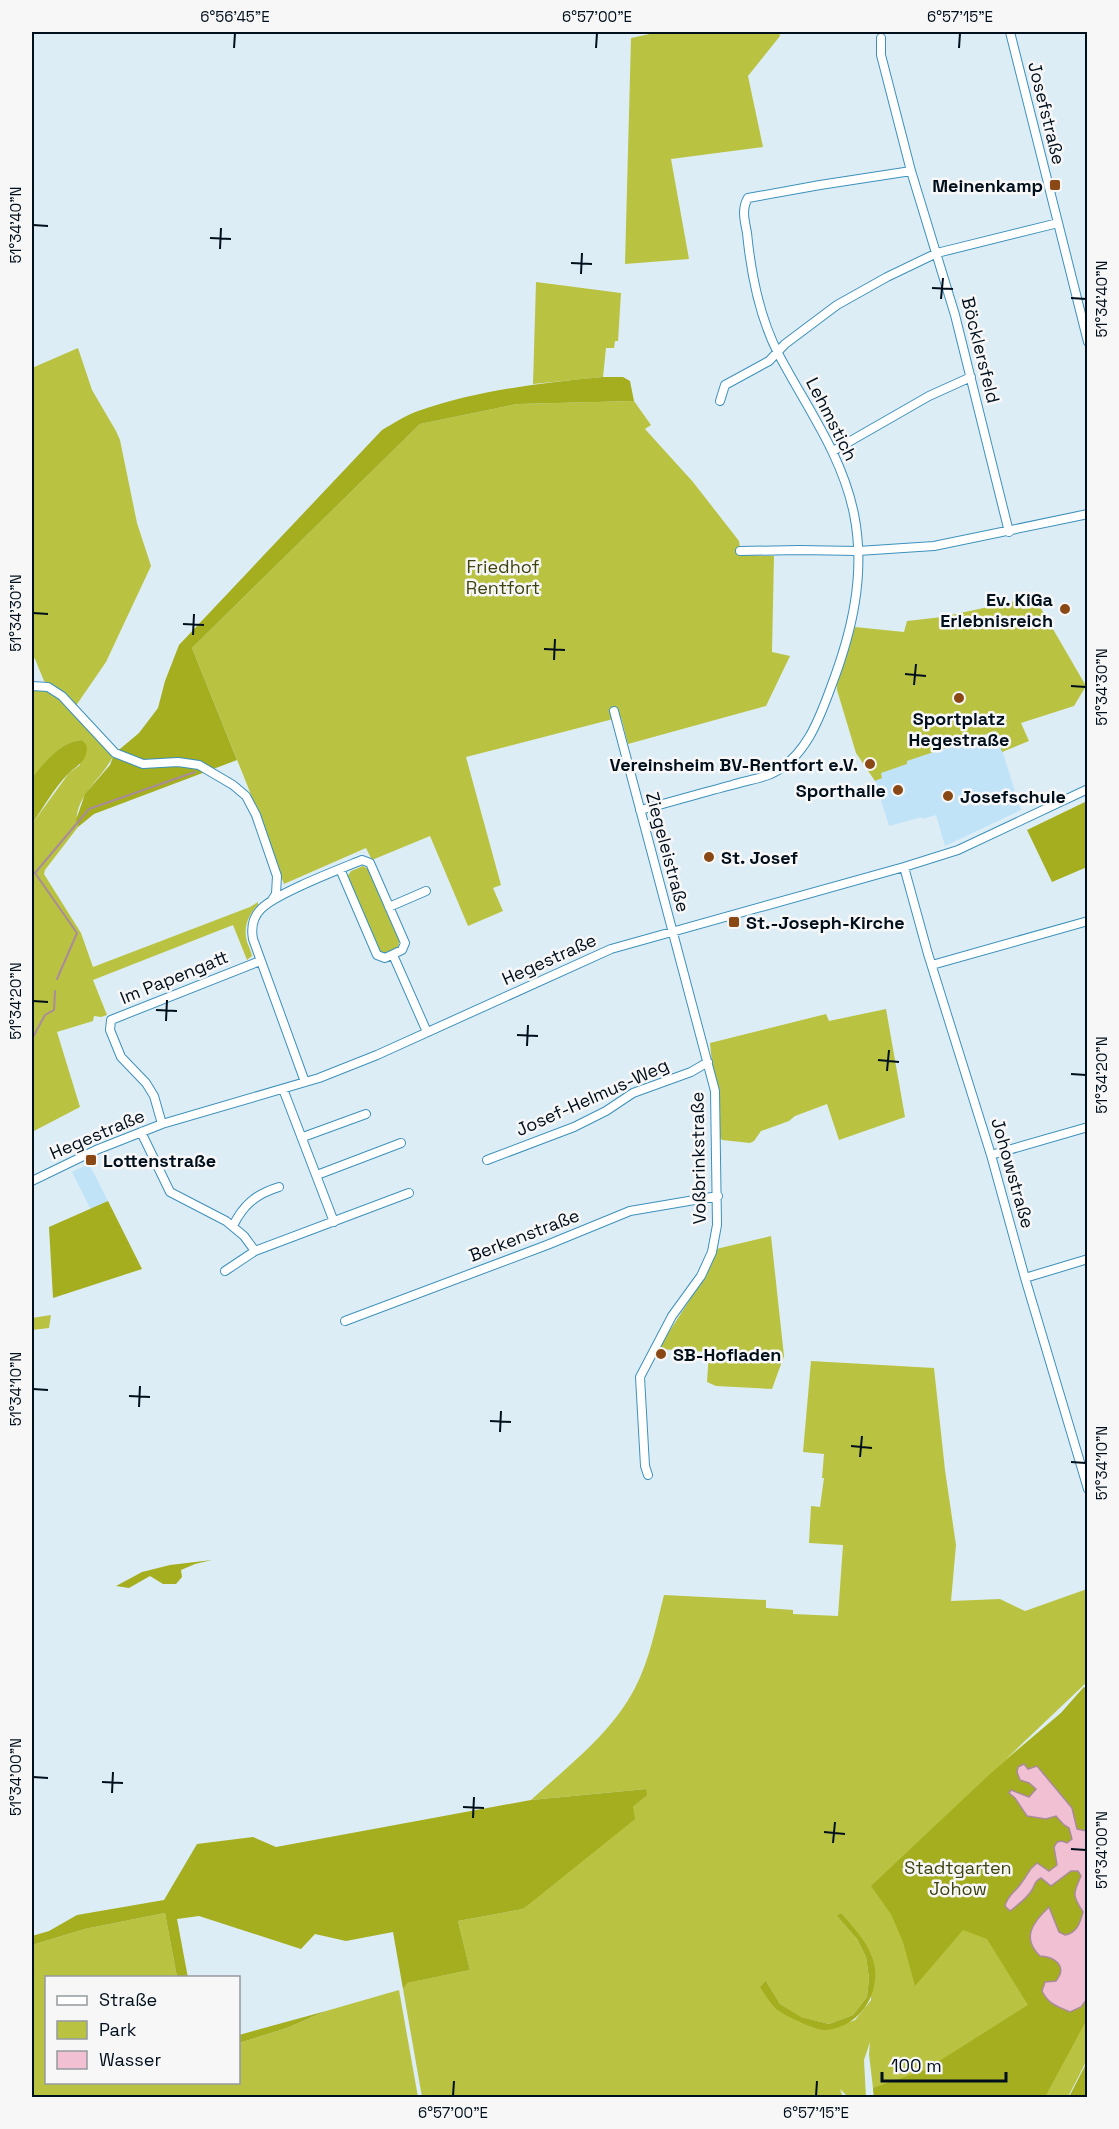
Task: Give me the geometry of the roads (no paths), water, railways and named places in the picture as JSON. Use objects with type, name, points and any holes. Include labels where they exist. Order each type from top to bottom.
[{"type":"street","name":"Josefstraße","points":[[1010,32],[1088,342]]},
{"type":"street","name":"Böcklersfeld","points":[[881,38],[881,55],[911,171],[937,253],[971,377],[1009,532]]},
{"type":"street","name":"Lehmstich","points":[[640,810],[771,774],[793,758],[801,750],[818,720],[841,661],[851,628],[857,594],[858,551],[851,501],[833,451],[778,353],[762,314],[744,208],[746,201],[748,198],[911,171]]},
{"type":"street","points":[[720,401],[725,385],[769,361],[785,344],[837,305],[887,276],[937,253],[1058,223]]},
{"type":"street","points":[[833,451],[929,396],[971,377]]},
{"type":"street","points":[[740,551],[799,549],[858,551],[934,546],[1088,514]]},
{"type":"street","points":[[32,686],[48,687],[62,696],[115,753],[143,764],[178,762],[199,765],[246,796],[256,815],[277,876],[276,894],[272,900]]},
{"type":"street","name":"Ziegeleistraße","points":[[614,711],[673,932]]},
{"type":"street","name":"Hegestraße","points":[[32,1181],[96,1150],[162,1124],[284,1089],[377,1055],[611,949],[958,850],[1088,789]]},
{"type":"street","points":[[305,1082],[260,961],[253,939],[252,925],[260,910],[272,900],[340,869],[362,860],[370,863],[405,943],[402,950],[385,958],[377,955],[340,869]]},
{"type":"street","name":"Johowstraße","points":[[904,867],[1088,1489]]},
{"type":"street","points":[[389,907],[426,891]]},
{"type":"street","points":[[932,965],[1088,921]]},
{"type":"street","name":"Voßbrinkstraße","points":[[648,1475],[645,1466],[640,1377],[672,1316],[700,1276],[712,1252],[717,1225],[715,1091],[673,932]]},
{"type":"street","points":[[393,955],[427,1032]]},
{"type":"street","name":"Im Papengatt","points":[[162,1124],[154,1096],[121,1057],[110,1030],[111,1020],[260,961]]},
{"type":"street","name":"Josef-Helmus-Weg","points":[[487,1160],[574,1127],[606,1111],[633,1093],[691,1072],[708,1062]]},
{"type":"street","points":[[284,1089],[334,1222]]},
{"type":"street","points":[[303,1137],[366,1114]]},
{"type":"street","points":[[991,1155],[1088,1127]]},
{"type":"street","points":[[141,1132],[170,1192],[230,1224],[255,1251]]},
{"type":"street","points":[[317,1175],[401,1143]]},
{"type":"street","points":[[230,1224],[252,1199],[279,1187]]},
{"type":"street","points":[[225,1271],[255,1251],[409,1193]]},
{"type":"street","name":"Berkenstraße","points":[[345,1321],[537,1249],[630,1211],[718,1196]]},
{"type":"street","points":[[1025,1278],[1088,1259]]},
{"type":"water","points":[[1024,1764],[1028,1769],[1037,1766],[1072,1808],[1077,1829],[1087,1831],[1087,1999],[1081,2007],[1070,2012],[1051,2002],[1042,1991],[1045,1982],[1056,1981],[1061,1971],[1055,1960],[1040,1956],[1034,1949],[1030,1937],[1034,1924],[1049,1907],[1059,1932],[1069,1934],[1077,1927],[1083,1912],[1075,1894],[1081,1876],[1078,1871],[1071,1871],[1051,1886],[1041,1878],[1028,1896],[1013,1909],[1010,1911],[1005,1906],[1010,1896],[1037,1863],[1049,1871],[1057,1865],[1054,1847],[1057,1842],[1067,1843],[1072,1839],[1069,1828],[1056,1816],[1046,1819],[1027,1816],[1009,1793],[1011,1790],[1029,1797],[1036,1789],[1020,1780],[1018,1767]]},
{"type":"waterway","points":[[57,979],[77,933],[35,873],[89,809],[195,772]]},
{"type":"waterway","points":[[32,1039],[45,1015],[54,1010],[55,991]]},
{"type":"waterway","points":[[32,1423],[32,1454]]},
{"type":"place","name":"Meinenkamp","points":[[1055,185]]},
{"type":"place","name":"Ev. KiGa Erlebnisreich","points":[[1065,609]]},
{"type":"place","name":"Sportplatz Hegestraße","points":[[959,698]]},
{"type":"place","name":"Vereinsheim BV-Rentfort e.V.","points":[[870,764]]},
{"type":"place","name":"Sporthalle","points":[[898,790]]},
{"type":"place","name":"Josefschule","points":[[948,796]]},
{"type":"place","name":"St. Josef","points":[[709,857]]},
{"type":"place","name":"St.-Joseph-Kirche","points":[[734,922]]},
{"type":"place","name":"Lottenstraße","points":[[91,1160]]},
{"type":"place","name":"SB-Hofladen","points":[[661,1354]]},
{"type":"park label","name":"Friedhof Rentfort","points":[[503,576]]},
{"type":"park label","name":"Stadtgarten Johow","points":[[958,1877]]}]
